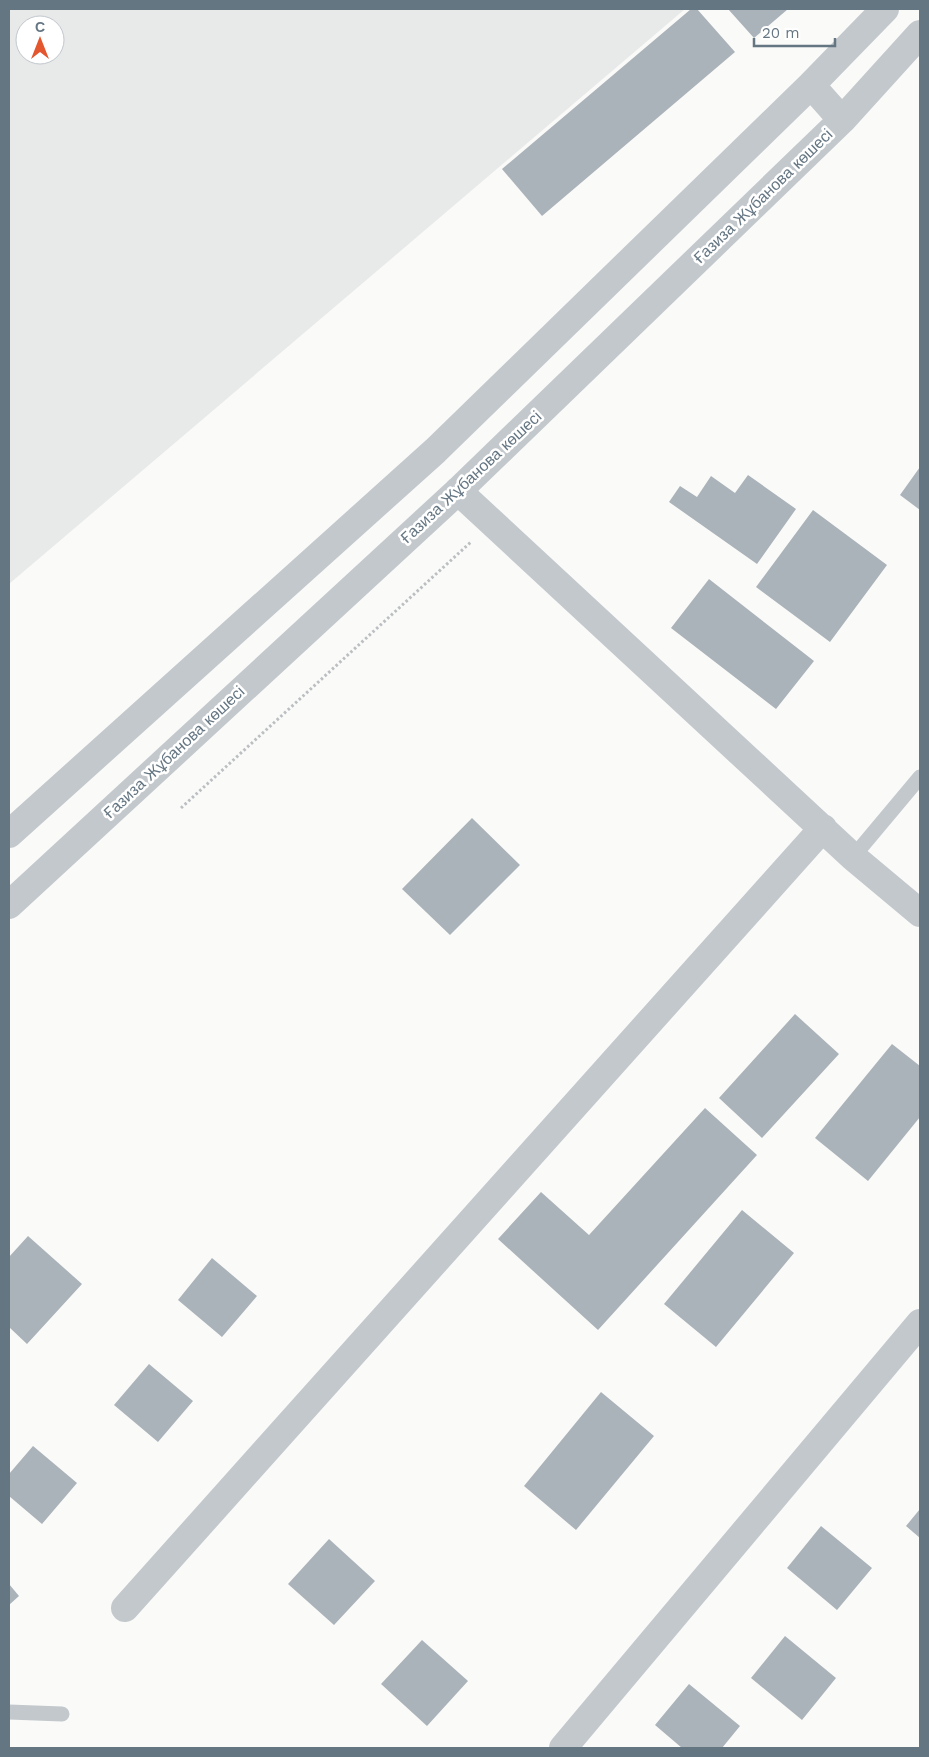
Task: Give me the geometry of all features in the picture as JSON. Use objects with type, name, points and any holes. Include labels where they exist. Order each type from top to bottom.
[{"type":"street","points":[[9,834],[435,451],[811,85],[885,9]]},
{"type":"street","name":"Ғазиза Жұбанова көшесі","points":[[9,905],[458,491],[842,120],[920,34]]},
{"type":"street","points":[[811,85],[842,120]]},
{"type":"street","points":[[458,491],[823,828],[852,857],[920,913]]},
{"type":"street","points":[[125,1608],[823,828]]},
{"type":"street","points":[[563,1748],[920,1323]]},
{"type":"lane","points":[[852,857],[920,777]]},
{"type":"lane","points":[[9,1712],[62,1714]]},
{"type":"path","points":[[181,808],[492,523]]},
{"type":"shaded area","points":[[9,9],[685,9],[9,584]]},
{"type":"building","points":[[691,9],[697,9],[735,52],[542,216],[502,169]]},
{"type":"building","points":[[728,9],[788,9],[754,38]]},
{"type":"building","points":[[920,467],[920,510],[900,495]]},
{"type":"building","points":[[748,475],[796,509],[757,564],[669,502],[680,486],[697,497],[711,476],[735,493]]},
{"type":"building","points":[[813,510],[887,565],[830,642],[756,587]]},
{"type":"building","points":[[709,579],[814,661],[776,709],[671,628]]},
{"type":"building","points":[[472,818],[520,865],[450,935],[402,889]]},
{"type":"building","points":[[795,1014],[839,1054],[762,1138],[719,1098]]},
{"type":"building","points":[[892,1044],[920,1066],[920,1117],[868,1181],[815,1138]]},
{"type":"building","points":[[705,1108],[757,1155],[598,1330],[498,1239],[541,1192],[589,1235]]},
{"type":"building","points":[[742,1210],[794,1253],[716,1347],[664,1304]]},
{"type":"building","points":[[28,1236],[82,1284],[27,1344],[9,1327],[9,1257]]},
{"type":"building","points":[[212,1258],[257,1296],[222,1337],[178,1300]]},
{"type":"building","points":[[149,1364],[193,1401],[158,1442],[114,1405]]},
{"type":"building","points":[[601,1392],[654,1436],[576,1530],[524,1486]]},
{"type":"building","points":[[33,1446],[77,1483],[42,1524],[9,1496],[9,1474]]},
{"type":"building","points":[[920,1509],[920,1538],[906,1526]]},
{"type":"building","points":[[821,1526],[872,1568],[837,1610],[787,1568]]},
{"type":"building","points":[[329,1539],[375,1581],[334,1625],[288,1584]]},
{"type":"building","points":[[9,1584],[19,1596],[9,1605]]},
{"type":"building","points":[[785,1636],[836,1678],[802,1720],[751,1678]]},
{"type":"building","points":[[422,1640],[468,1681],[427,1726],[381,1684]]},
{"type":"building","points":[[689,1684],[740,1726],[722,1748],[682,1748],[655,1725]]}]
